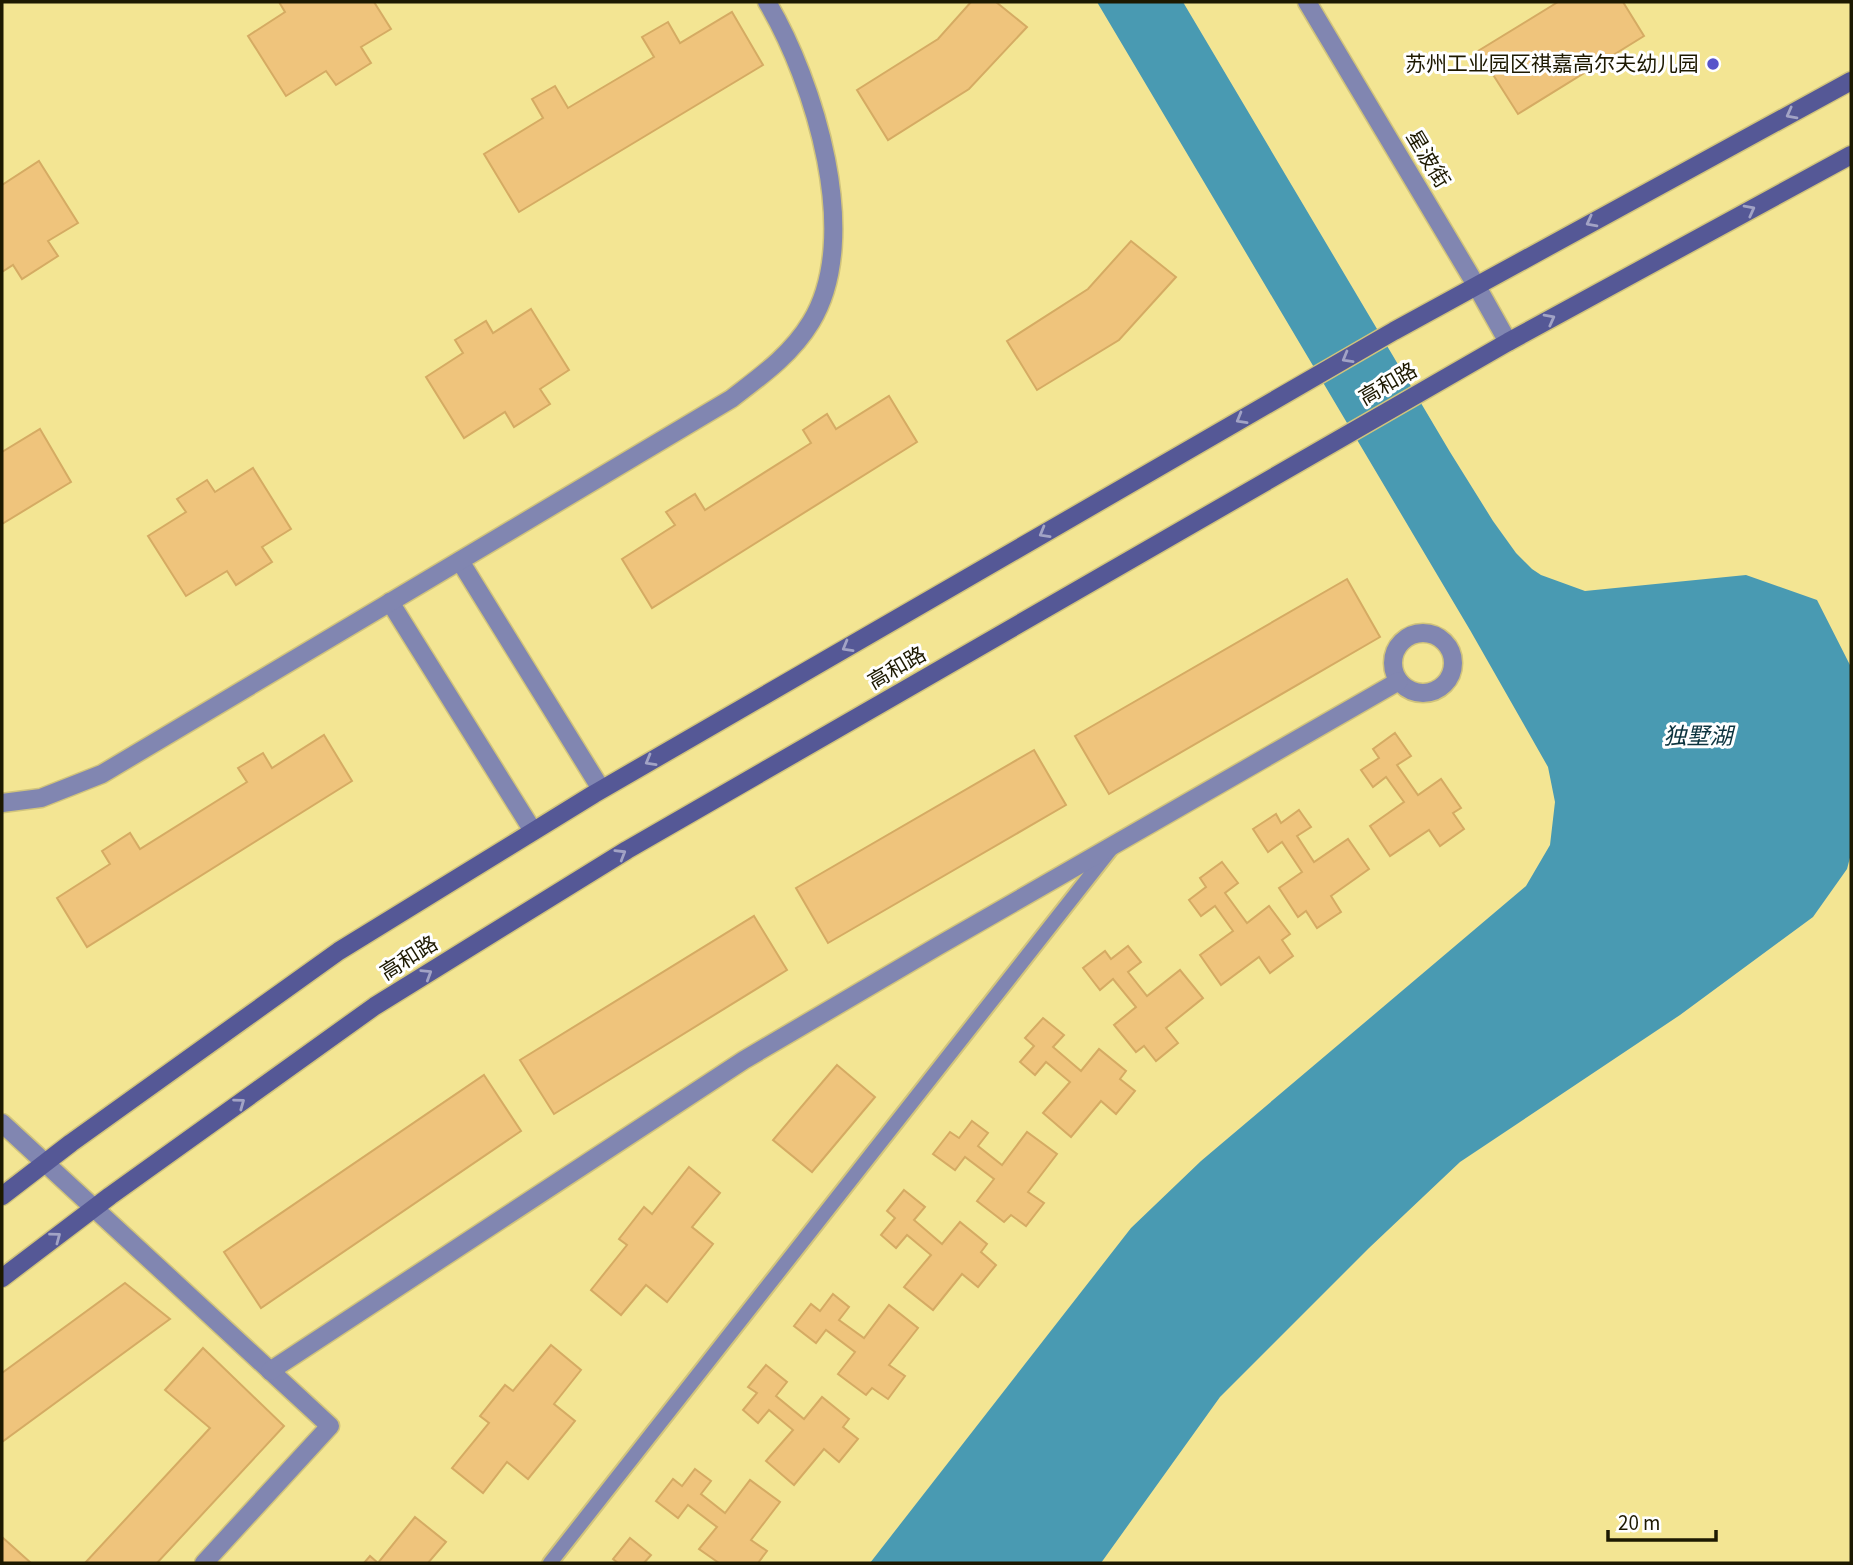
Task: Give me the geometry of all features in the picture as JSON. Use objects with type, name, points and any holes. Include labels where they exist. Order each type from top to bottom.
[{"type":"main road","name":"高和路","points":[[2,1196],[339,951],[601,789],[1394,331],[1851,81]]},
{"type":"main road","name":"高和路","points":[[2,1278],[93,1208],[375,1006],[627,850],[1426,388],[1851,155]]},
{"type":"street","points":[[2,803],[41,798],[102,774],[732,399],[775,366],[811,322],[822,300],[832,251],[833,230],[829,178],[817,121],[802,75],[767,2]]},
{"type":"street","name":"星波街","points":[[1307,2],[1508,342]]},
{"type":"street","points":[[460,561],[601,789]]},
{"type":"street","points":[[390,602],[533,831]]},
{"type":"street","points":[[270,1371],[744,1060],[1399,681]]},
{"type":"street","points":[[2,1123],[330,1426],[204,1563]]},
{"type":"lane","points":[[550,1563],[1115,845]]},
{"type":"water","name":"独墅湖","points":[[1097,2],[1183,2],[1450,452],[1493,521],[1516,553],[1532,569],[1585,591],[1746,575],[1817,600],[1851,667],[1851,854],[1847,869],[1813,917],[1680,1015],[1460,1162],[1369,1248],[1220,1397],[1101,1563],[870,1563],[1131,1228],[1201,1161],[1526,886],[1550,845],[1555,802],[1548,767],[1470,630]]},
{"type":"building","points":[[279,2],[374,2],[391,29],[361,47],[371,63],[336,85],[326,71],[286,96],[248,36],[285,12]]},
{"type":"building","points":[[971,2],[996,2],[1027,27],[969,89],[888,140],[857,90],[938,39]]},
{"type":"building","points":[[1558,2],[1623,2],[1644,36],[1518,114],[1478,51]]},
{"type":"building","points":[[732,12],[763,65],[519,212],[484,154],[543,118],[532,99],[555,86],[568,108],[654,57],[642,37],[668,22],[680,43]]},
{"type":"building","points":[[39,161],[78,223],[48,241],[58,256],[22,279],[13,265],[2,272],[2,185]]},
{"type":"building","points":[[1131,241],[1176,277],[1119,340],[1037,390],[1007,341],[1088,289]]},
{"type":"building","points":[[531,309],[569,370],[540,389],[550,404],[514,427],[505,412],[464,438],[426,377],[463,353],[455,340],[486,321],[493,333]]},
{"type":"building","points":[[889,396],[917,442],[652,608],[622,559],[675,525],[666,512],[695,494],[705,510],[811,443],[803,430],[827,414],[836,429]]},
{"type":"building","points":[[40,429],[71,482],[2,524],[2,452]]},
{"type":"building","points":[[253,468],[291,529],[262,547],[272,562],[236,585],[227,571],[186,596],[148,536],[186,512],[177,499],[207,480],[215,492]]},
{"type":"building","points":[[1347,579],[1380,637],[1109,794],[1075,736]]},
{"type":"building","points":[[1395,733],[1411,756],[1397,765],[1418,795],[1441,779],[1461,808],[1453,813],[1464,829],[1440,846],[1429,830],[1390,856],[1370,826],[1404,802],[1386,777],[1373,787],[1361,770],[1379,758],[1373,749]]},
{"type":"building","points":[[324,735],[352,781],[87,947],[57,898],[110,864],[102,851],[130,833],[140,849],[247,782],[238,768],[263,753],[272,768]]},
{"type":"building","points":[[1034,750],[1066,805],[828,943],[796,888]]},
{"type":"building","points":[[1299,810],[1311,827],[1297,836],[1314,862],[1348,839],[1369,869],[1331,896],[1341,912],[1317,928],[1306,911],[1298,917],[1279,888],[1302,872],[1282,842],[1268,852],[1253,829],[1276,814],[1281,823]]},
{"type":"building","points":[[1222,862],[1238,883],[1225,893],[1247,923],[1269,906],[1290,934],[1282,940],[1293,956],[1270,973],[1259,957],[1221,985],[1200,955],[1233,931],[1215,906],[1201,916],[1189,900],[1206,887],[1200,878]]},
{"type":"building","points":[[754,916],[787,970],[554,1114],[520,1060]]},
{"type":"building","points":[[1128,946],[1141,962],[1128,972],[1147,996],[1180,970],[1203,998],[1166,1028],[1178,1043],[1156,1061],[1144,1046],[1136,1052],[1114,1025],[1136,1007],[1113,979],[1100,990],[1083,968],[1105,951],[1111,959]]},
{"type":"building","points":[[1043,1018],[1064,1035],[1053,1047],[1081,1071],[1099,1049],[1126,1071],[1120,1079],[1135,1091],[1116,1114],[1101,1101],[1071,1137],[1043,1113],[1070,1082],[1046,1062],[1035,1075],[1020,1062],[1034,1046],[1025,1038]]},
{"type":"building","points":[[837,1065],[875,1097],[812,1172],[773,1140]]},
{"type":"building","points":[[484,1075],[521,1131],[261,1308],[224,1252]]},
{"type":"building","points":[[972,1121],[988,1133],[978,1146],[1002,1165],[1027,1132],[1057,1154],[1028,1192],[1044,1203],[1026,1226],[1011,1215],[1004,1222],[977,1201],[994,1179],[965,1157],[955,1170],[933,1154],[950,1132],[959,1138]]},
{"type":"building","points":[[689,1167],[720,1193],[692,1227],[713,1244],[667,1302],[646,1285],[621,1315],[591,1290],[627,1245],[619,1239],[644,1207],[652,1214]]},
{"type":"building","points":[[904,1190],[925,1207],[914,1220],[942,1244],[960,1222],[987,1244],[981,1252],[996,1265],[978,1287],[962,1274],[933,1310],[904,1287],[931,1255],[907,1235],[896,1248],[881,1235],[895,1218],[887,1211]]},
{"type":"building","points":[[125,1283],[170,1319],[2,1442],[2,1373]]},
{"type":"building","points":[[833,1294],[849,1307],[839,1320],[864,1338],[889,1305],[918,1328],[889,1365],[905,1376],[888,1399],[872,1388],[866,1395],[838,1374],[855,1352],[826,1330],[816,1343],[794,1326],[811,1304],[820,1311]]},
{"type":"building","points":[[551,1345],[581,1370],[554,1404],[575,1421],[528,1479],[507,1462],[483,1493],[452,1468],[489,1423],[480,1416],[505,1385],[513,1391]]},
{"type":"building","points":[[203,1348],[284,1426],[157,1563],[85,1563],[210,1428],[165,1390]]},
{"type":"building","points":[[766,1365],[787,1382],[776,1396],[804,1419],[822,1397],[849,1419],[843,1427],[858,1439],[839,1462],[824,1449],[794,1485],[766,1461],[793,1430],[769,1410],[758,1423],[743,1410],[757,1393],[748,1387]]},
{"type":"building","points":[[695,1469],[711,1481],[701,1494],[725,1513],[750,1480],[780,1502],[751,1540],[767,1551],[758,1563],[719,1563],[699,1549],[717,1527],[688,1505],[678,1518],[656,1501],[673,1479],[682,1486]]},
{"type":"building","points":[[415,1517],[446,1542],[428,1563],[378,1563]]},
{"type":"building","points":[[2,1537],[31,1563],[2,1563]]},
{"type":"building","points":[[630,1538],[651,1555],[644,1563],[618,1563],[613,1559]]},
{"type":"building","points":[[370,1556],[378,1563],[364,1563]]},
{"type":"place","name":"苏州工业园区祺嘉高尔夫幼儿园","points":[[1713,64]]}]
